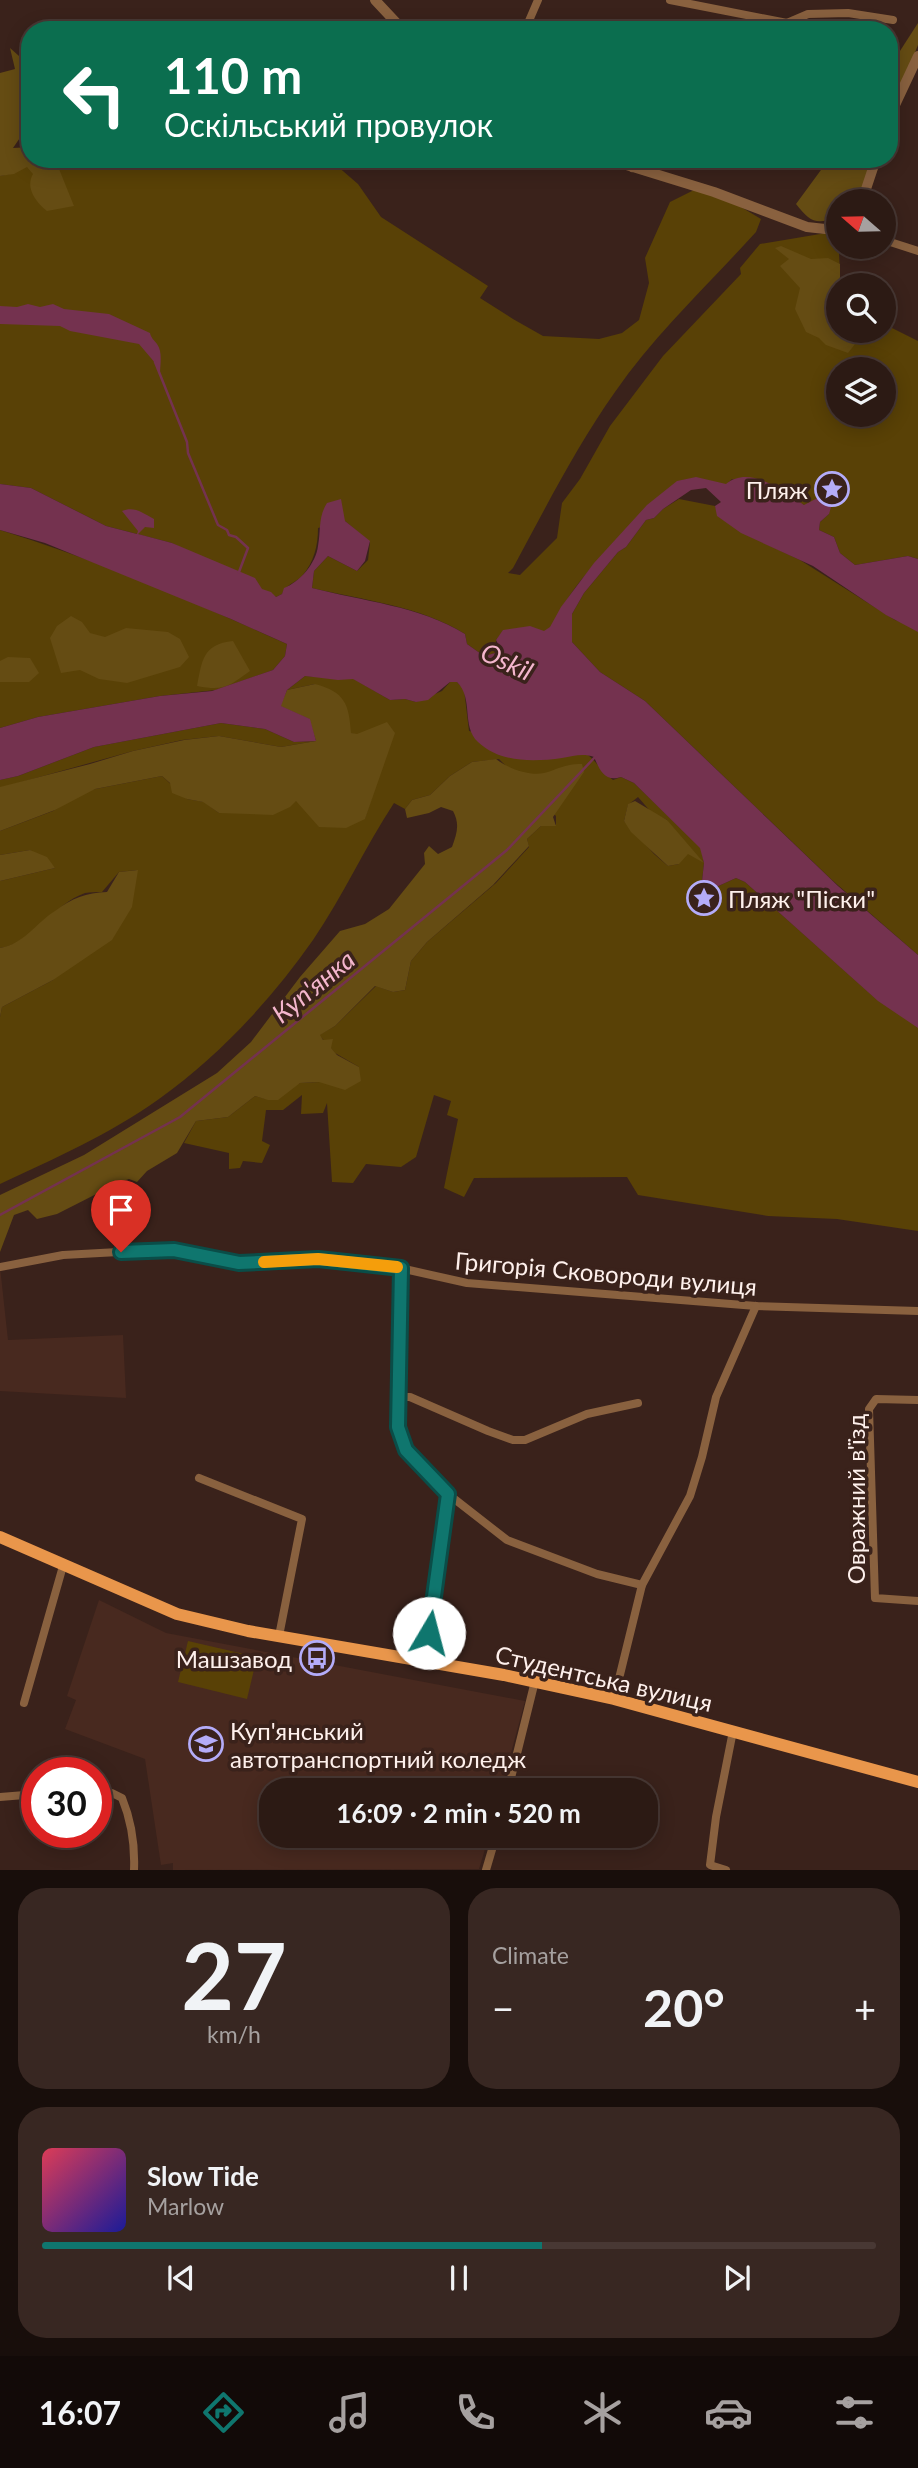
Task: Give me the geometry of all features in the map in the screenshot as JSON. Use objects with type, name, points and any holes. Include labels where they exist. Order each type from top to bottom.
[{"type":"main road","name":"Студентська вулиця","points":[[0,1537],[177,1614],[279,1636],[535,1681],[614,1699],[918,1782]]},
{"type":"street","points":[[375,0],[395,21]]},
{"type":"street","points":[[530,21],[538,0]]},
{"type":"street","points":[[670,0],[776,21]]},
{"type":"street","points":[[791,21],[808,14],[821,13],[848,13],[893,20]]},
{"type":"street","points":[[898,98],[918,55]]},
{"type":"street","points":[[632,168],[715,192],[788,221],[825,229]]},
{"type":"street","points":[[866,189],[873,168]]},
{"type":"street","points":[[896,244],[918,251]]},
{"type":"street","name":"Григорія Сковороди вулиця","points":[[0,1267],[63,1255],[174,1250],[239,1263],[318,1259],[401,1268],[467,1283],[756,1306],[918,1311]]},
{"type":"street","points":[[401,1268],[397,1397],[398,1427],[406,1450],[448,1494],[507,1540],[597,1574],[642,1585]]},
{"type":"street","points":[[614,1699],[642,1585],[690,1496],[716,1396],[756,1306]]},
{"type":"street","points":[[397,1397],[410,1397],[513,1440],[524,1440],[587,1414],[638,1403]]},
{"type":"street","name":"Овражний в'їзд","points":[[918,1400],[876,1399],[869,1409],[875,1598],[918,1601]]},
{"type":"street","points":[[199,1478],[302,1519],[279,1636]]},
{"type":"street","points":[[425,1660],[448,1494]]},
{"type":"street","points":[[24,1703],[63,1566]]},
{"type":"street","points":[[511,1778],[535,1681]]},
{"type":"street","points":[[726,1870],[710,1865],[716,1816],[733,1731]]},
{"type":"street","points":[[112,1793],[122,1798],[127,1811],[134,1870]]},
{"type":"street","points":[[0,1797],[21,1795]]},
{"type":"street","points":[[486,1870],[492,1848]]},
{"type":"shaded area","points":[[918,23],[918,45],[898,94],[898,54]]},
{"type":"shaded area","points":[[10,48],[21,58],[21,136],[13,148],[21,148],[21,168],[25,168],[14,174],[0,176],[0,73],[15,69]]},
{"type":"shaded area","points":[[21,167],[339,168],[358,184],[381,217],[488,286],[480,298],[543,336],[599,339],[622,333],[639,320],[649,283],[645,258],[670,202],[700,187],[726,198],[761,219],[756,232],[648,350],[601,413],[508,573],[520,575],[557,538],[562,503],[580,479],[610,426],[663,356],[741,274],[740,268],[760,244],[826,233],[826,259],[839,259],[840,273],[826,273],[826,343],[896,343],[896,330],[918,341],[918,559],[908,556],[855,565],[840,553],[834,537],[819,530],[820,522],[829,514],[732,479],[725,486],[696,478],[617,542],[599,560],[567,599],[554,622],[572,614],[584,593],[618,552],[626,547],[646,520],[654,518],[679,499],[715,506],[719,517],[749,536],[800,560],[895,620],[918,628],[918,955],[832,880],[645,701],[600,672],[572,642],[504,630],[496,640],[495,653],[484,656],[467,644],[465,634],[448,624],[410,610],[312,588],[314,571],[328,556],[357,571],[368,560],[370,542],[345,521],[318,528],[310,565],[302,576],[276,597],[172,543],[106,526],[31,488],[0,484],[0,176],[15,173]]},
{"type":"shaded area","points":[[28,168],[59,168],[74,206],[47,211],[31,189],[33,174]]},
{"type":"shaded area","points":[[822,168],[870,168],[862,189],[826,189],[826,221],[814,220],[796,204]]},
{"type":"shaded area","points":[[781,246],[811,259],[826,258],[840,264],[840,273],[826,273],[826,343],[855,343],[848,353],[826,345],[806,332],[795,309],[800,288],[780,266],[789,259],[775,248]]},
{"type":"shaded area","points":[[0,530],[109,568],[252,628],[287,644],[285,656],[273,670],[216,690],[160,696],[38,717],[0,728]]},
{"type":"shaded area","points":[[71,616],[82,622],[90,633],[105,637],[126,628],[168,632],[180,639],[189,657],[180,667],[127,683],[99,679],[80,670],[61,673],[50,638],[57,626]]},
{"type":"shaded area","points":[[233,641],[250,671],[225,686],[197,686],[202,662],[209,650]]},
{"type":"shaded area","points":[[8,657],[30,658],[39,673],[29,682],[0,682],[0,661]]},
{"type":"shaded area","points":[[305,676],[354,679],[390,700],[405,699],[416,702],[442,691],[450,682],[457,682],[464,689],[469,731],[584,752],[613,780],[621,777],[634,783],[701,848],[704,863],[702,881],[714,888],[736,878],[745,882],[873,996],[918,1027],[918,1231],[837,1219],[768,1216],[638,1195],[627,1177],[474,1178],[464,1197],[444,1188],[458,1119],[447,1115],[451,1101],[434,1095],[416,1157],[401,1167],[366,1164],[353,1183],[332,1182],[327,1103],[323,1113],[301,1114],[302,1095],[283,1110],[266,1110],[262,1141],[270,1145],[262,1163],[243,1161],[240,1168],[229,1169],[229,1153],[184,1143],[196,1121],[228,1117],[255,1096],[266,1099],[300,1083],[319,1082],[359,1067],[335,1053],[319,1035],[335,1026],[376,986],[393,992],[405,990],[411,961],[427,942],[496,883],[529,847],[527,839],[541,826],[556,825],[556,816],[499,759],[472,762],[450,776],[430,795],[412,800],[405,809],[394,803],[324,923],[297,962],[243,1026],[181,1082],[121,1124],[0,1184],[2,1007],[53,980],[137,870],[119,872],[102,892],[85,893],[74,898],[23,939],[0,948],[0,881],[55,868],[30,850],[0,855],[0,831],[53,811],[85,791],[162,776],[187,799],[204,802],[219,813],[296,801],[365,818],[374,791],[356,735],[351,733],[315,684],[287,690]],"holes":[[[638,797],[651,812],[667,820],[679,864],[668,866],[624,821],[628,805]]]},
{"type":"shaded area","points":[[315,684],[333,691],[344,701],[349,714],[351,733],[357,734],[387,722],[395,733],[365,819],[346,828],[319,827],[296,801],[273,815],[219,813],[203,802],[172,793],[170,783],[162,776],[95,789],[55,810],[0,831],[0,787],[184,740],[219,736],[281,747],[316,741],[309,719],[280,706],[287,690]]},
{"type":"shaded area","points":[[221,723],[265,729],[294,742],[316,741],[281,747],[219,736],[182,740],[0,788],[0,780],[18,776],[94,747]]},
{"type":"shaded area","points":[[496,759],[525,772],[544,773],[567,765],[582,764],[584,772],[553,817],[556,826],[541,826],[527,839],[529,846],[493,885],[427,942],[411,961],[405,990],[393,992],[375,986],[335,1026],[320,1035],[323,1040],[333,1039],[331,1048],[337,1055],[359,1067],[361,1081],[345,1090],[319,1082],[300,1083],[278,1100],[255,1096],[228,1117],[196,1121],[177,1153],[147,1171],[137,1182],[129,1179],[120,1182],[57,1214],[37,1219],[28,1210],[14,1215],[0,1252],[0,1195],[84,1155],[217,1073],[251,1042],[300,977],[340,931],[365,924],[389,909],[425,864],[424,853],[429,846],[438,854],[452,847],[457,829],[453,811],[441,807],[407,818],[405,809],[412,800],[430,795],[450,776],[472,762]]},
{"type":"shaded area","points":[[635,801],[667,820],[704,863],[688,854],[679,864],[668,866],[631,832],[624,821],[628,804]]},
{"type":"shaded area","points":[[30,850],[47,857],[55,868],[0,881],[0,855]]},
{"type":"shaded area","points":[[138,870],[132,907],[112,940],[53,980],[2,1007],[0,1017],[0,948],[23,938],[67,903],[86,895],[107,892],[119,872]]},
{"type":"shaded area","points":[[0,1267],[8,1340],[123,1335],[126,1398],[0,1391]]},
{"type":"shaded area","name":"Куп'янський автотранспортний коледж","points":[[99,1600],[166,1633],[525,1701],[504,1778],[259,1778],[259,1848],[485,1848],[479,1869],[173,1870],[173,1863],[161,1865],[145,1759],[65,1729],[76,1700],[67,1696]]},
{"type":"shaded area","points":[[188,1641],[257,1657],[247,1699],[178,1682]]},
{"type":"water","points":[[28,304],[40,307],[53,304],[64,309],[109,314],[150,333],[160,351],[160,375],[156,364],[139,344],[70,331],[60,326],[0,324],[0,306],[17,307]]},
{"type":"water","name":"Oskil","points":[[696,477],[726,484],[735,479],[756,478],[777,487],[804,505],[831,491],[835,494],[829,514],[820,522],[819,530],[834,537],[840,553],[855,565],[908,556],[918,559],[918,632],[886,615],[813,566],[741,533],[717,516],[715,506],[721,502],[706,488],[691,490],[654,518],[646,520],[626,547],[618,552],[584,593],[572,614],[572,642],[600,672],[645,701],[838,886],[918,955],[918,1028],[878,1001],[745,882],[736,878],[714,888],[707,886],[702,881],[704,863],[700,848],[634,783],[621,777],[607,777],[594,757],[582,755],[529,760],[507,757],[487,749],[473,736],[465,696],[457,682],[450,682],[428,700],[416,702],[405,699],[390,700],[353,679],[305,676],[287,690],[281,706],[310,719],[316,741],[294,742],[265,729],[221,723],[94,747],[18,776],[0,780],[0,728],[38,717],[160,696],[212,691],[273,670],[285,656],[287,644],[45,543],[0,530],[0,484],[31,488],[106,526],[137,534],[138,531],[122,511],[138,511],[154,519],[154,528],[145,527],[138,534],[172,543],[255,578],[262,589],[276,597],[301,577],[311,565],[317,552],[324,508],[327,503],[341,499],[345,521],[370,541],[365,561],[357,571],[328,556],[314,571],[312,588],[390,605],[429,617],[465,634],[467,644],[484,656],[495,653],[500,648],[496,640],[503,630],[530,626],[544,631],[550,627],[561,607],[594,563],[647,505],[677,481]]},
{"type":"waterway","points":[[155,362],[218,525],[248,548],[239,572]]},
{"type":"waterway","name":"Куп'янка","points":[[0,1215],[180,1117],[507,850],[596,756]]},
{"type":"slow traffic","points":[[264,1262],[318,1259],[397,1267]]},
{"type":"place","name":"Пляж","points":[[832,489]]},
{"type":"place","name":"Пляж \"Піски\"","points":[[704,898]]},
{"type":"place","name":"Машзавод","points":[[317,1658]]},
{"type":"place","name":"Куп'янський автотранспортний коледж","points":[[206,1744]]},
{"type":"route","points":[[121,1252],[174,1250],[239,1263],[318,1259],[401,1268],[398,1427],[406,1450],[448,1494],[429,1633]]}]
